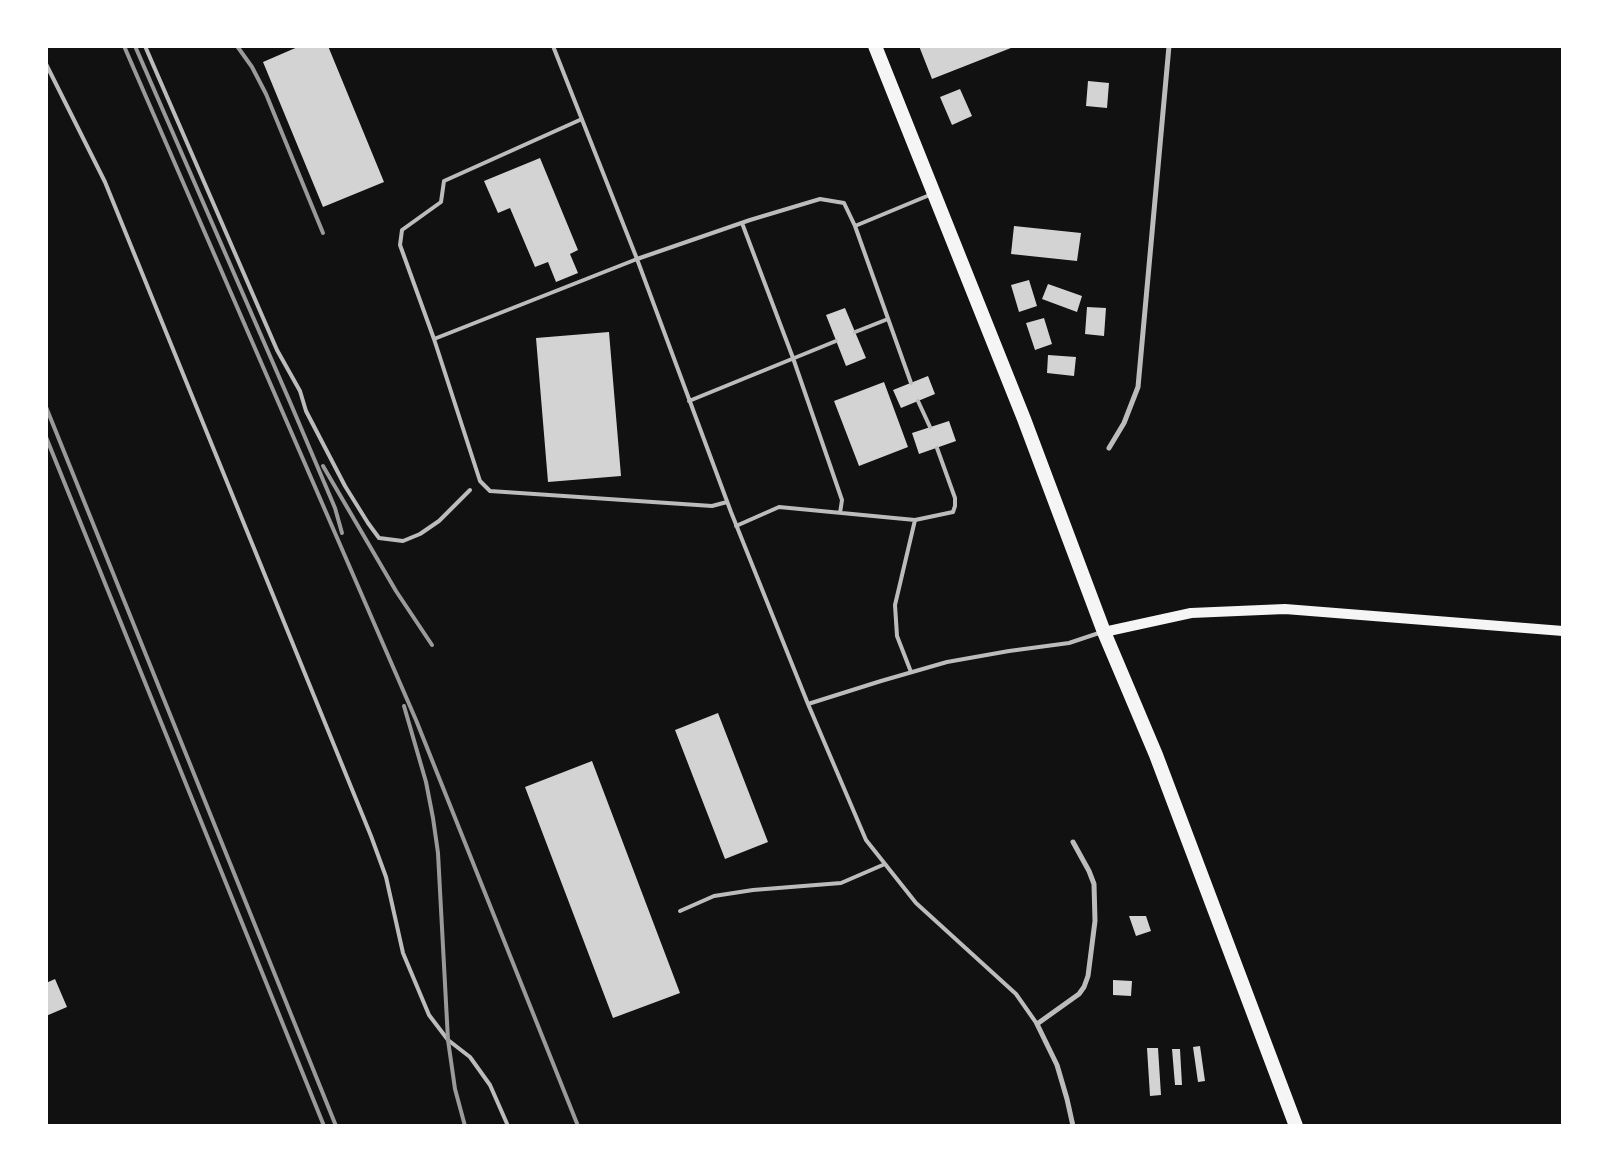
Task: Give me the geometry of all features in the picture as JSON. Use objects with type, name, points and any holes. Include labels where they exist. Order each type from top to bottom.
[{"type":"highway","points":[[875,46],[1024,419],[1104,632],[1156,754],[1296,1126]]},
{"type":"main road","points":[[1104,632],[1191,613],[1285,609],[1563,631]]},
{"type":"street","points":[[1109,448],[1124,423],[1138,387],[1169,46]]},
{"type":"street","points":[[1072,1126],[1058,1065],[1037,1024],[1079,994],[1088,976],[1095,921],[1094,884],[1073,842]]},
{"type":"lane","points":[[145,46],[278,350],[300,390],[306,411],[345,486],[368,523],[379,538],[403,541],[420,534],[439,521],[470,490]]},
{"type":"lane","points":[[553,46],[637,259],[736,526],[808,704],[866,840],[916,903],[1016,994],[1037,1024]]},
{"type":"lane","points":[[46,64],[105,182],[364,818],[386,877],[403,953],[429,1015],[448,1040],[470,1057],[490,1085],[508,1126]]},
{"type":"lane","points":[[582,119],[444,181],[441,202],[402,230],[400,245],[434,339],[480,481],[490,491],[712,506],[727,502]]},
{"type":"lane","points":[[855,226],[934,194]]},
{"type":"lane","points":[[434,339],[637,259],[742,222],[820,199],[844,203],[855,226],[911,383]]},
{"type":"lane","points":[[742,222],[793,358],[842,500],[840,513]]},
{"type":"lane","points":[[855,332],[888,319]]},
{"type":"lane","points":[[689,401],[836,340]]},
{"type":"lane","points":[[918,401],[930,427]]},
{"type":"lane","points":[[736,526],[779,508],[915,520],[953,512],[955,498],[938,448]]},
{"type":"lane","points":[[911,672],[897,636],[895,605],[915,520]]},
{"type":"lane","points":[[808,704],[947,662],[1069,643],[1104,632]]},
{"type":"lane","points":[[680,911],[714,896],[753,890],[841,884],[885,864]]},
{"type":"building","points":[[300,46],[328,46],[384,182],[323,207],[263,62]]},
{"type":"building","points":[[919,46],[1016,46],[932,79]]},
{"type":"building","points":[[1088,81],[1109,83],[1107,108],[1086,106]]},
{"type":"building","points":[[960,89],[972,116],[952,125],[940,97]]},
{"type":"building","points":[[540,158],[578,250],[570,254],[578,273],[556,282],[548,262],[535,267],[510,208],[498,213],[484,181]]},
{"type":"building","points":[[1014,226],[1081,233],[1077,261],[1011,254]]},
{"type":"building","points":[[1029,280],[1037,306],[1019,312],[1011,285]]},
{"type":"building","points":[[1048,284],[1082,296],[1077,312],[1042,299]]},
{"type":"building","points":[[1087,307],[1106,308],[1104,336],[1085,334]]},
{"type":"building","points":[[845,308],[866,358],[846,366],[826,315]]},
{"type":"building","points":[[1044,318],[1052,344],[1035,350],[1026,323]]},
{"type":"building","points":[[609,332],[621,476],[548,482],[536,338]]},
{"type":"building","points":[[1048,355],[1076,357],[1074,376],[1047,373]]},
{"type":"building","points":[[928,376],[935,394],[901,408],[893,390]]},
{"type":"building","points":[[884,382],[908,447],[859,466],[834,401]]},
{"type":"building","points":[[949,421],[956,441],[919,454],[912,433]]},
{"type":"building","points":[[718,713],[768,842],[725,859],[675,730]]},
{"type":"building","points":[[592,761],[680,993],[613,1018],[525,787]]},
{"type":"building","points":[[1129,916],[1146,916],[1151,931],[1136,936]]},
{"type":"building","points":[[55,979],[67,1007],[46,1016],[46,983]]},
{"type":"building","points":[[1113,980],[1132,981],[1131,996],[1113,995]]},
{"type":"building","points":[[1200,1046],[1205,1081],[1198,1082],[1193,1047]]},
{"type":"building","points":[[1147,1048],[1158,1048],[1161,1095],[1150,1096]]},
{"type":"building","points":[[1172,1049],[1180,1049],[1182,1085],[1175,1085]]},
{"type":"railway","points":[[124,46],[416,720],[578,1126]]},
{"type":"railway","points":[[135,46],[290,402],[335,508],[342,533]]},
{"type":"railway","points":[[237,46],[252,67],[266,94],[323,233]]},
{"type":"railway","points":[[46,407],[336,1126]]},
{"type":"railway","points":[[46,437],[324,1126]]},
{"type":"railway","points":[[323,466],[396,591],[432,645]]},
{"type":"railway","points":[[404,706],[426,782],[433,818],[438,853],[448,1040],[455,1089],[465,1126]]}]
